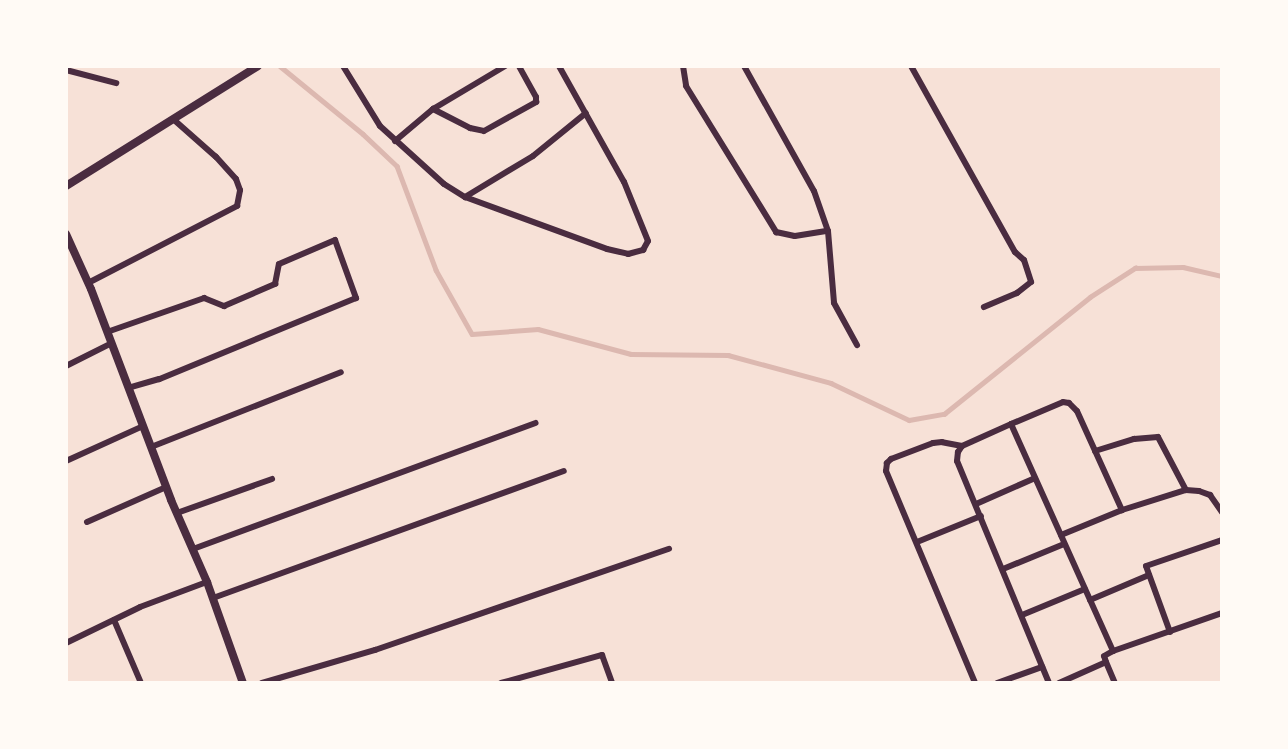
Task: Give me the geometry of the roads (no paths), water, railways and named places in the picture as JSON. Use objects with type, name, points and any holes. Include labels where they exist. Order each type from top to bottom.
[{"type":"street","points":[[66,186],[258,66]]},
{"type":"street","points":[[343,66],[380,126],[444,184],[465,197],[607,249],[628,254],[643,250],[648,241],[628,190],[559,66]]},
{"type":"street","points":[[395,141],[433,109],[505,66]]},
{"type":"street","points":[[433,109],[470,128],[484,131],[536,102],[536,97],[519,66]]},
{"type":"street","points":[[683,66],[686,86],[776,232],[795,236],[828,231]]},
{"type":"street","points":[[744,66],[814,191],[828,231],[834,303],[857,345]]},
{"type":"street","points":[[911,66],[1016,252],[1024,260],[1030,282],[1017,293],[984,307]]},
{"type":"street","points":[[66,70],[116,83]]},
{"type":"street","points":[[465,197],[533,156],[586,113]]},
{"type":"street","points":[[88,283],[237,206],[240,190],[236,178],[173,119]]},
{"type":"street","points":[[67,240],[88,283],[166,487],[207,582],[243,683]]},
{"type":"street","points":[[107,332],[204,298],[224,306],[275,284],[279,264],[334,240],[338,250],[356,298],[159,379],[129,388]]},
{"type":"street","points":[[66,366],[112,343]]},
{"type":"street","points":[[151,447],[341,372]]},
{"type":"street","points":[[975,683],[886,471],[887,463],[933,443],[942,442],[962,446],[1063,402],[1068,403],[1077,411],[1122,510]]},
{"type":"street","points":[[193,549],[536,423]]},
{"type":"street","points":[[1011,424],[1113,651]]},
{"type":"street","points":[[66,461],[143,426]]},
{"type":"street","points":[[1095,451],[1134,439],[1158,436],[1186,490]]},
{"type":"street","points":[[962,446],[957,461],[1049,683]]},
{"type":"street","points":[[213,598],[564,471]]},
{"type":"street","points":[[976,504],[1035,478]]},
{"type":"street","points":[[177,513],[272,479]]},
{"type":"street","points":[[87,522],[166,487]]},
{"type":"street","points":[[1061,536],[1122,510],[1186,490],[1210,495],[1222,512]]},
{"type":"street","points":[[917,542],[981,516]]},
{"type":"street","points":[[1170,632],[1146,566],[1222,540]]},
{"type":"street","points":[[1003,569],[1064,544]]},
{"type":"street","points":[[262,683],[375,650],[669,549]]},
{"type":"street","points":[[1090,600],[1149,575]]},
{"type":"street","points":[[66,643],[114,620],[207,582]]},
{"type":"street","points":[[1022,615],[1085,589]]},
{"type":"street","points":[[1115,683],[1104,656],[1222,613]]},
{"type":"street","points":[[114,620],[141,683]]},
{"type":"street","points":[[501,683],[602,655],[612,683]]},
{"type":"street","points":[[1059,683],[1106,662]]},
{"type":"street","points":[[997,683],[1042,667]]},
{"type":"waterway","points":[[280,66],[363,134],[397,166],[436,270],[472,334],[538,329],[631,354],[728,355],[831,383],[909,420],[944,414],[1090,297],[1135,268],[1183,267],[1222,276]]}]
